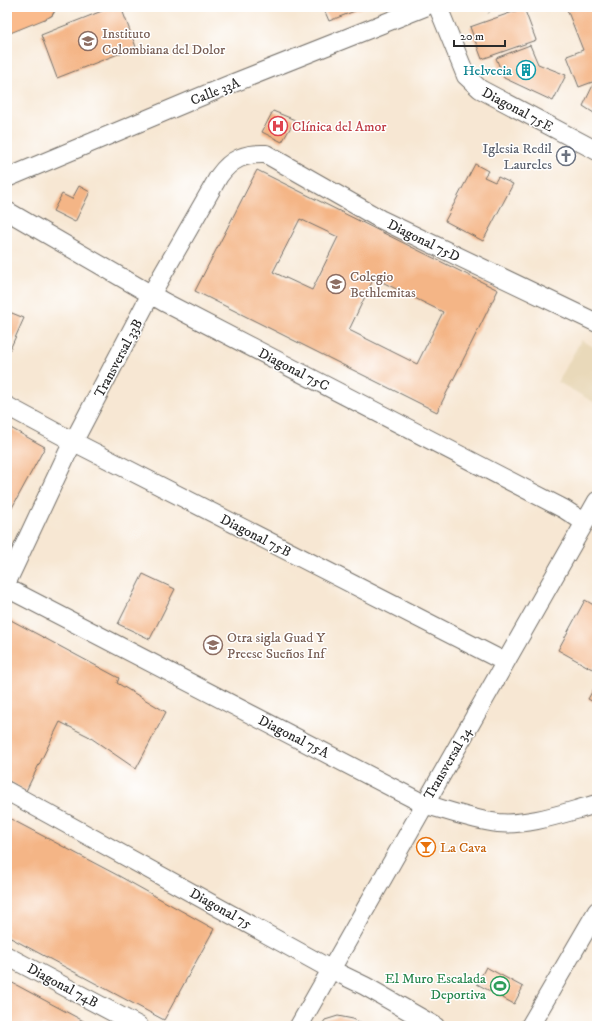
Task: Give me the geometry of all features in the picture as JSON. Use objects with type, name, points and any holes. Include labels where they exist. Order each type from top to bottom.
[{"type":"main road","points":[[7,22],[44,7]]},
{"type":"street","name":"Calle 33A","points":[[7,178],[226,86],[425,7]]},
{"type":"street","name":"Diagonal 75E","points":[[438,7],[466,76],[472,83],[480,90],[597,151]]},
{"type":"street","name":"Transversal 33B","points":[[7,582],[74,442],[152,295],[219,176],[226,167],[238,158],[254,154]]},
{"type":"street","name":"Diagonal 75D","points":[[254,154],[266,154],[380,219],[597,323]]},
{"type":"street","name":"Diagonal 75C","points":[[7,211],[152,295],[564,508],[584,522]]},
{"type":"street","name":"Diagonal 75B","points":[[7,406],[74,442],[505,662]]},
{"type":"street","name":"Transversal 34","points":[[299,1026],[597,501]]},
{"type":"street","name":"Diagonal 75A","points":[[7,588],[424,804],[467,817],[510,823],[531,820],[597,804]]},
{"type":"street","name":"Diagonal 75","points":[[7,791],[330,969],[365,986],[435,1026]]},
{"type":"street","points":[[530,1026],[597,911]]},
{"type":"street","name":"Diagonal 74B","points":[[7,956],[139,1026]]},
{"type":"path","points":[[487,7],[489,13]]},
{"type":"shaded area","points":[[581,340],[597,349],[597,404],[558,382]]},
{"type":"building","name":"Instituto Colombiana del Dolor","points":[[112,7],[121,7],[136,47],[57,78],[41,35]]},
{"type":"building","points":[[323,7],[365,7],[329,21]]},
{"type":"building","points":[[566,7],[597,7],[597,115],[583,106],[595,81],[579,87],[567,56],[583,50]]},
{"type":"building","points":[[524,8],[536,40],[482,59],[470,27]]},
{"type":"building","name":"Helvecia","points":[[530,45],[538,64],[566,75],[553,101],[504,78],[496,58]]},
{"type":"building","name":"Clínica del Amor","points":[[273,111],[295,120],[282,142],[262,132]]},
{"type":"building","points":[[475,164],[488,171],[484,177],[495,182],[498,177],[513,184],[483,241],[445,221]]},
{"type":"building","points":[[257,170],[498,290],[437,412],[195,291]],"holes":[[[300,219],[338,237],[312,290],[273,272]],[[374,278],[443,312],[417,364],[349,330]]]},
{"type":"building","points":[[79,186],[90,192],[75,222],[53,211],[62,194],[72,199]]},
{"type":"building","points":[[7,311],[24,318],[7,356]]},
{"type":"building","points":[[7,426],[45,447],[7,517]]},
{"type":"building","points":[[143,574],[175,589],[150,639],[118,624]]},
{"type":"building","points":[[585,600],[597,607],[597,660],[592,669],[558,650]]},
{"type":"building","points":[[9,619],[119,678],[117,683],[166,712],[136,769],[88,736],[60,722],[26,791],[7,780],[7,622]]},
{"type":"building","points":[[597,683],[597,704],[588,699]]},
{"type":"building","points":[[7,817],[119,876],[214,929],[164,1020],[7,936]]},
{"type":"building","name":"El Muro Escalada Deportiva","points":[[486,967],[523,987],[514,1004],[477,984]]},
{"type":"building","points":[[7,980],[61,1009],[93,1026],[7,1026]]},
{"type":"building","points":[[338,1016],[353,1019],[369,1026],[321,1026],[325,1020]]},
{"type":"place","name":"Instituto Colombiana del Dolor","points":[[88,41]]},
{"type":"place","name":"Helvecia","points":[[526,70]]},
{"type":"place","name":"Clínica del Amor","points":[[278,126]]},
{"type":"place","name":"Iglesia Redil Laureles","points":[[566,156]]},
{"type":"place","name":"Colegio Bethlemitas","points":[[336,284]]},
{"type":"place","name":"Otra sigla Guad Y Preesc Sueños Inf","points":[[213,645]]},
{"type":"place","name":"La Cava","points":[[426,847]]},
{"type":"place","name":"El Muro Escalada Deportiva","points":[[500,986]]}]
